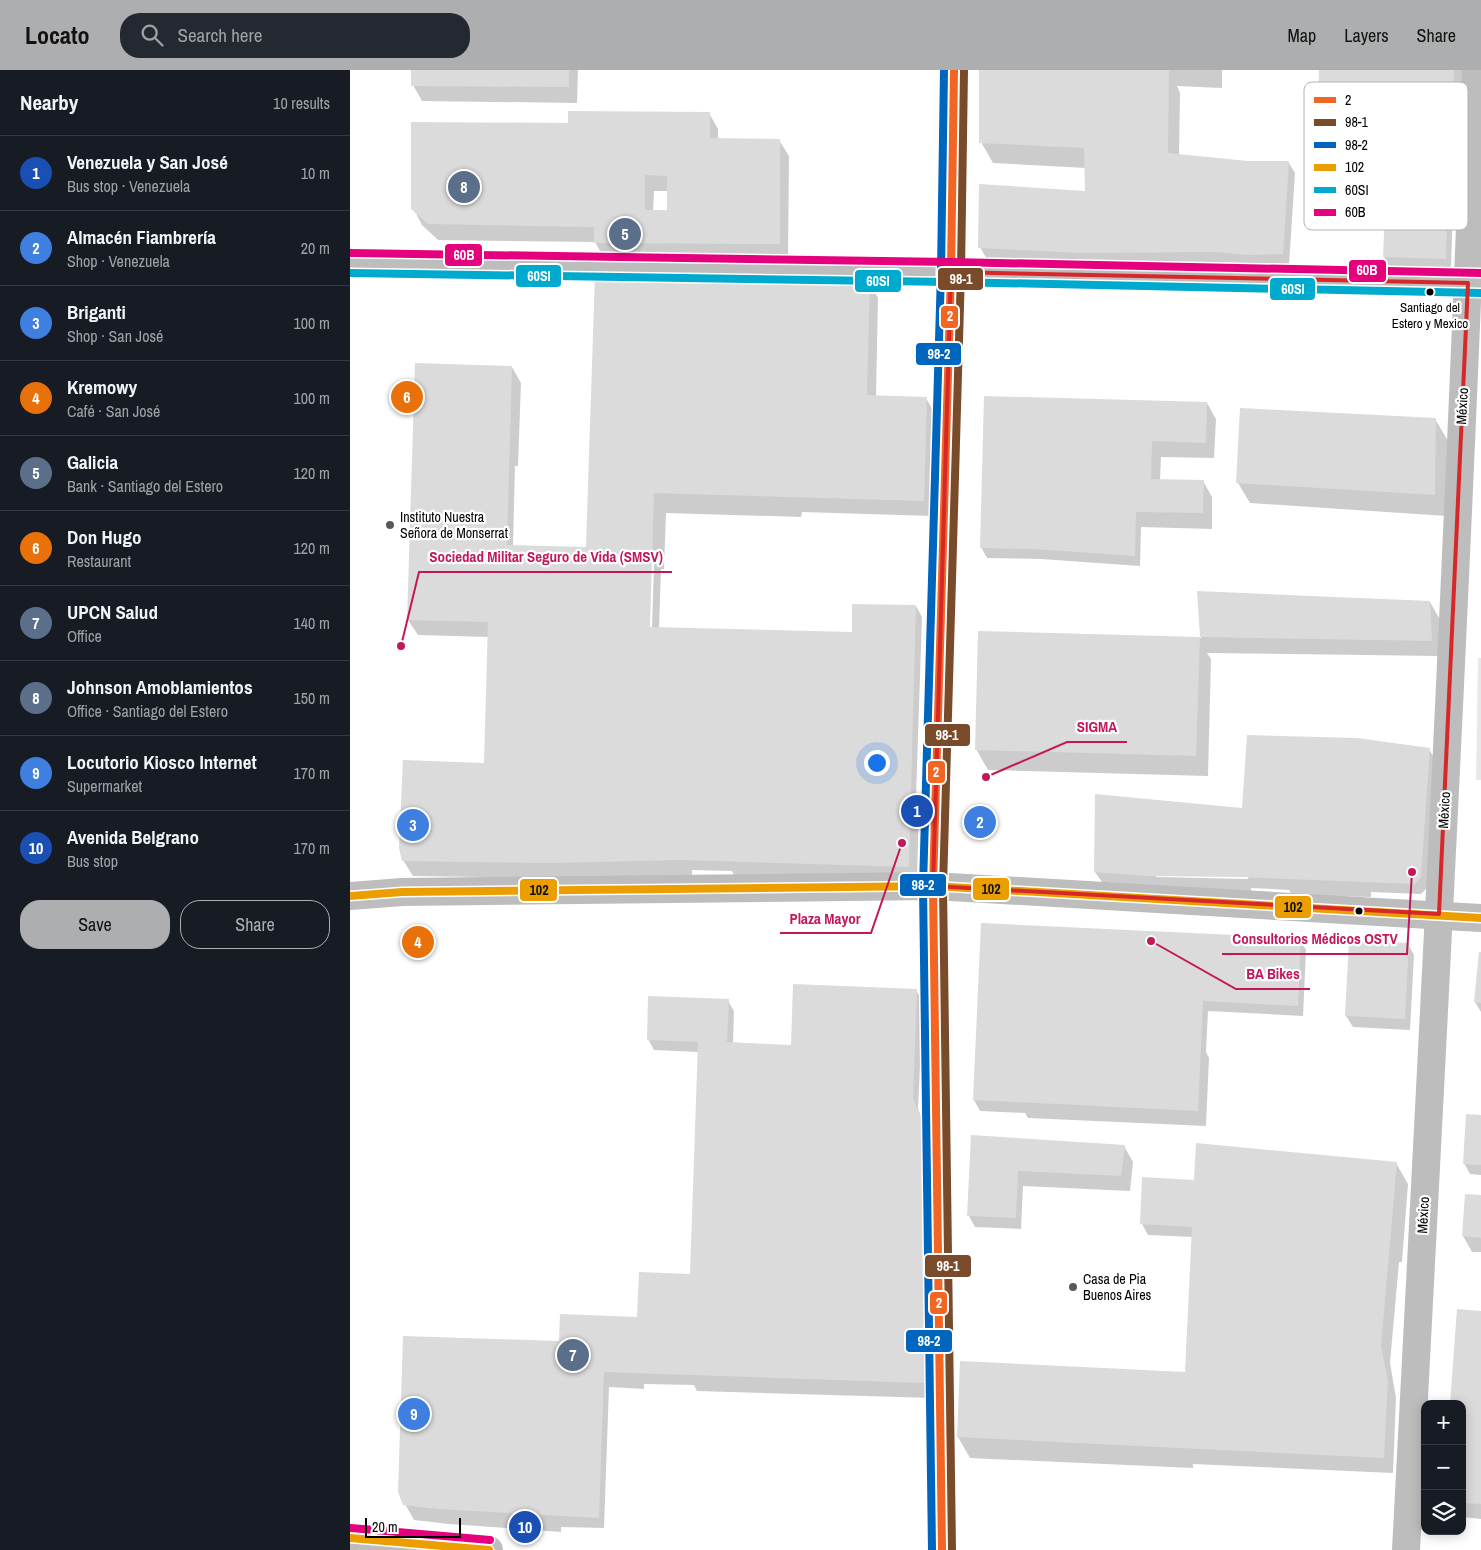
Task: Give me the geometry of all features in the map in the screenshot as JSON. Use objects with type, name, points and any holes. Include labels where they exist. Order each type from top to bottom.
[{"type":"street","points":[[942,1550],[933,886],[951,272],[954,70]]},
{"type":"street","name":"México","points":[[1406,1550],[1474,283],[1476,70]]},
{"type":"street","points":[[350,263],[951,272],[1474,283]]},
{"type":"street","points":[[350,896],[402,892],[933,886],[1439,914],[1481,918]]},
{"type":"street","points":[[350,1538],[490,1550]]},
{"type":"highlighted area","points":[[951,272],[1468,283],[1439,914],[933,886]]},
{"type":"shaded area","points":[[1478,658],[1481,658],[1481,780],[1476,780]]},
{"type":"building","points":[[411,70],[569,70],[569,87],[411,86]]},
{"type":"building","points":[[979,70],[1169,70],[1168,153],[1248,161],[1289,161],[1283,254],[1248,255],[1216,252],[1081,253],[978,248],[979,184],[1085,191],[1084,148],[979,143]]},
{"type":"building","points":[[1319,70],[1454,70],[1453,82],[1319,82]]},
{"type":"building","points":[[568,111],[710,112],[710,138],[780,139],[780,244],[594,243],[594,227],[428,224],[411,209],[411,122],[568,123]],"holes":[[[645,175],[667,176],[667,210],[645,210]]]},
{"type":"building","points":[[1384,230],[1447,230],[1446,259],[1383,257]]},
{"type":"building","points":[[595,273],[870,281],[867,395],[927,397],[924,501],[654,493],[650,627],[852,632],[852,604],[916,605],[909,867],[681,860],[550,863],[402,861],[399,848],[403,760],[484,763],[488,622],[407,620],[415,363],[512,366],[507,545],[586,547]]},
{"type":"building","points":[[984,396],[1207,402],[1206,443],[1152,441],[1151,479],[1204,480],[1203,513],[1136,512],[1135,556],[1034,549],[980,548]]},
{"type":"building","points":[[1240,408],[1436,418],[1435,495],[1236,483]]},
{"type":"building","points":[[1197,591],[1430,601],[1432,641],[1200,637]]},
{"type":"building","points":[[978,631],[1200,637],[1196,756],[975,750]]},
{"type":"building","points":[[1247,735],[1357,738],[1430,748],[1421,877],[1415,884],[1242,877],[1148,876],[1094,872],[1095,794],[1242,808]]},
{"type":"building","points":[[981,923],[1301,938],[1298,1006],[1203,1001],[1198,1111],[973,1100]]},
{"type":"building","points":[[1349,941],[1409,943],[1405,1019],[1345,1016]]},
{"type":"building","points":[[1479,952],[1481,952],[1481,1003],[1474,1002]]},
{"type":"building","points":[[793,984],[917,989],[913,1098],[932,1143],[924,1383],[604,1372],[599,1518],[439,1509],[403,1505],[398,1492],[403,1336],[559,1341],[560,1314],[637,1317],[639,1272],[690,1274],[698,1042],[647,1040],[648,996],[729,999],[727,1042],[791,1045]]},
{"type":"building","points":[[1466,1114],[1481,1115],[1481,1165],[1463,1164]]},
{"type":"building","points":[[971,1135],[1125,1145],[1121,1176],[1018,1171],[1016,1218],[967,1216]]},
{"type":"building","points":[[1196,1143],[1397,1162],[1381,1346],[1388,1381],[1384,1458],[957,1437],[960,1361],[1185,1372],[1192,1227],[1140,1224],[1142,1177],[1194,1180]]},
{"type":"building","points":[[1465,1194],[1481,1195],[1481,1238],[1462,1236]]},
{"type":"building","points":[[1457,1309],[1481,1311],[1481,1504],[1466,1503],[1466,1400],[1450,1400]]},
{"type":"transit line","name":"98-2","points":[[932,1550],[923,886],[941,272],[944,70]]},
{"type":"transit line","name":"2","points":[[942,1550],[933,886],[951,272],[954,70]]},
{"type":"transit line","name":"98-1","points":[[952,1550],[943,886],[961,272],[964,70]]},
{"type":"transit line","name":"60B","points":[[350,253],[951,262],[1481,273]]},
{"type":"transit line","name":"60SI","points":[[350,273],[951,282],[1481,293]]},
{"type":"transit line","name":"102","points":[[350,896],[402,892],[933,886],[1481,918]]},
{"type":"transit line","name":"60B","points":[[351,1528],[490,1540]]},
{"type":"transit line","name":"102","points":[[350,1538],[489,1550]]},
{"type":"place","name":"Johnson Amoblamientos","points":[[464,187]]},
{"type":"place","name":"Galicia","points":[[625,234]]},
{"type":"place","name":"Santiago del Estero y Mexico","points":[[1430,292]]},
{"type":"place","name":"Don Hugo","points":[[407,397]]},
{"type":"place","name":"Instituto Nuestra Señora de Monserrat","points":[[390,525]]},
{"type":"place","name":"Sociedad Militar Seguro de Vida (SMSV)","points":[[401,646]]},
{"type":"place","name":"SIGMA","points":[[986,777]]},
{"type":"place","name":"Venezuela y San José","points":[[917,811]]},
{"type":"place","name":"Almacén Fiambrería","points":[[980,822]]},
{"type":"place","name":"Briganti","points":[[413,825]]},
{"type":"place","name":"Plaza Mayor","points":[[902,843]]},
{"type":"place","name":"Consultorios Médicos OSTV","points":[[1412,872]]},
{"type":"place","name":"BA Bikes","points":[[1151,941]]},
{"type":"place","name":"Kremowy","points":[[418,942]]},
{"type":"place","name":"Casa de Pia Buenos Aires","points":[[1073,1287]]},
{"type":"place","name":"UPCN Salud","points":[[573,1355]]},
{"type":"place","name":"Locutorio Kiosco Internet","points":[[414,1414]]},
{"type":"place","name":"Avenida Belgrano","points":[[525,1527]]}]
